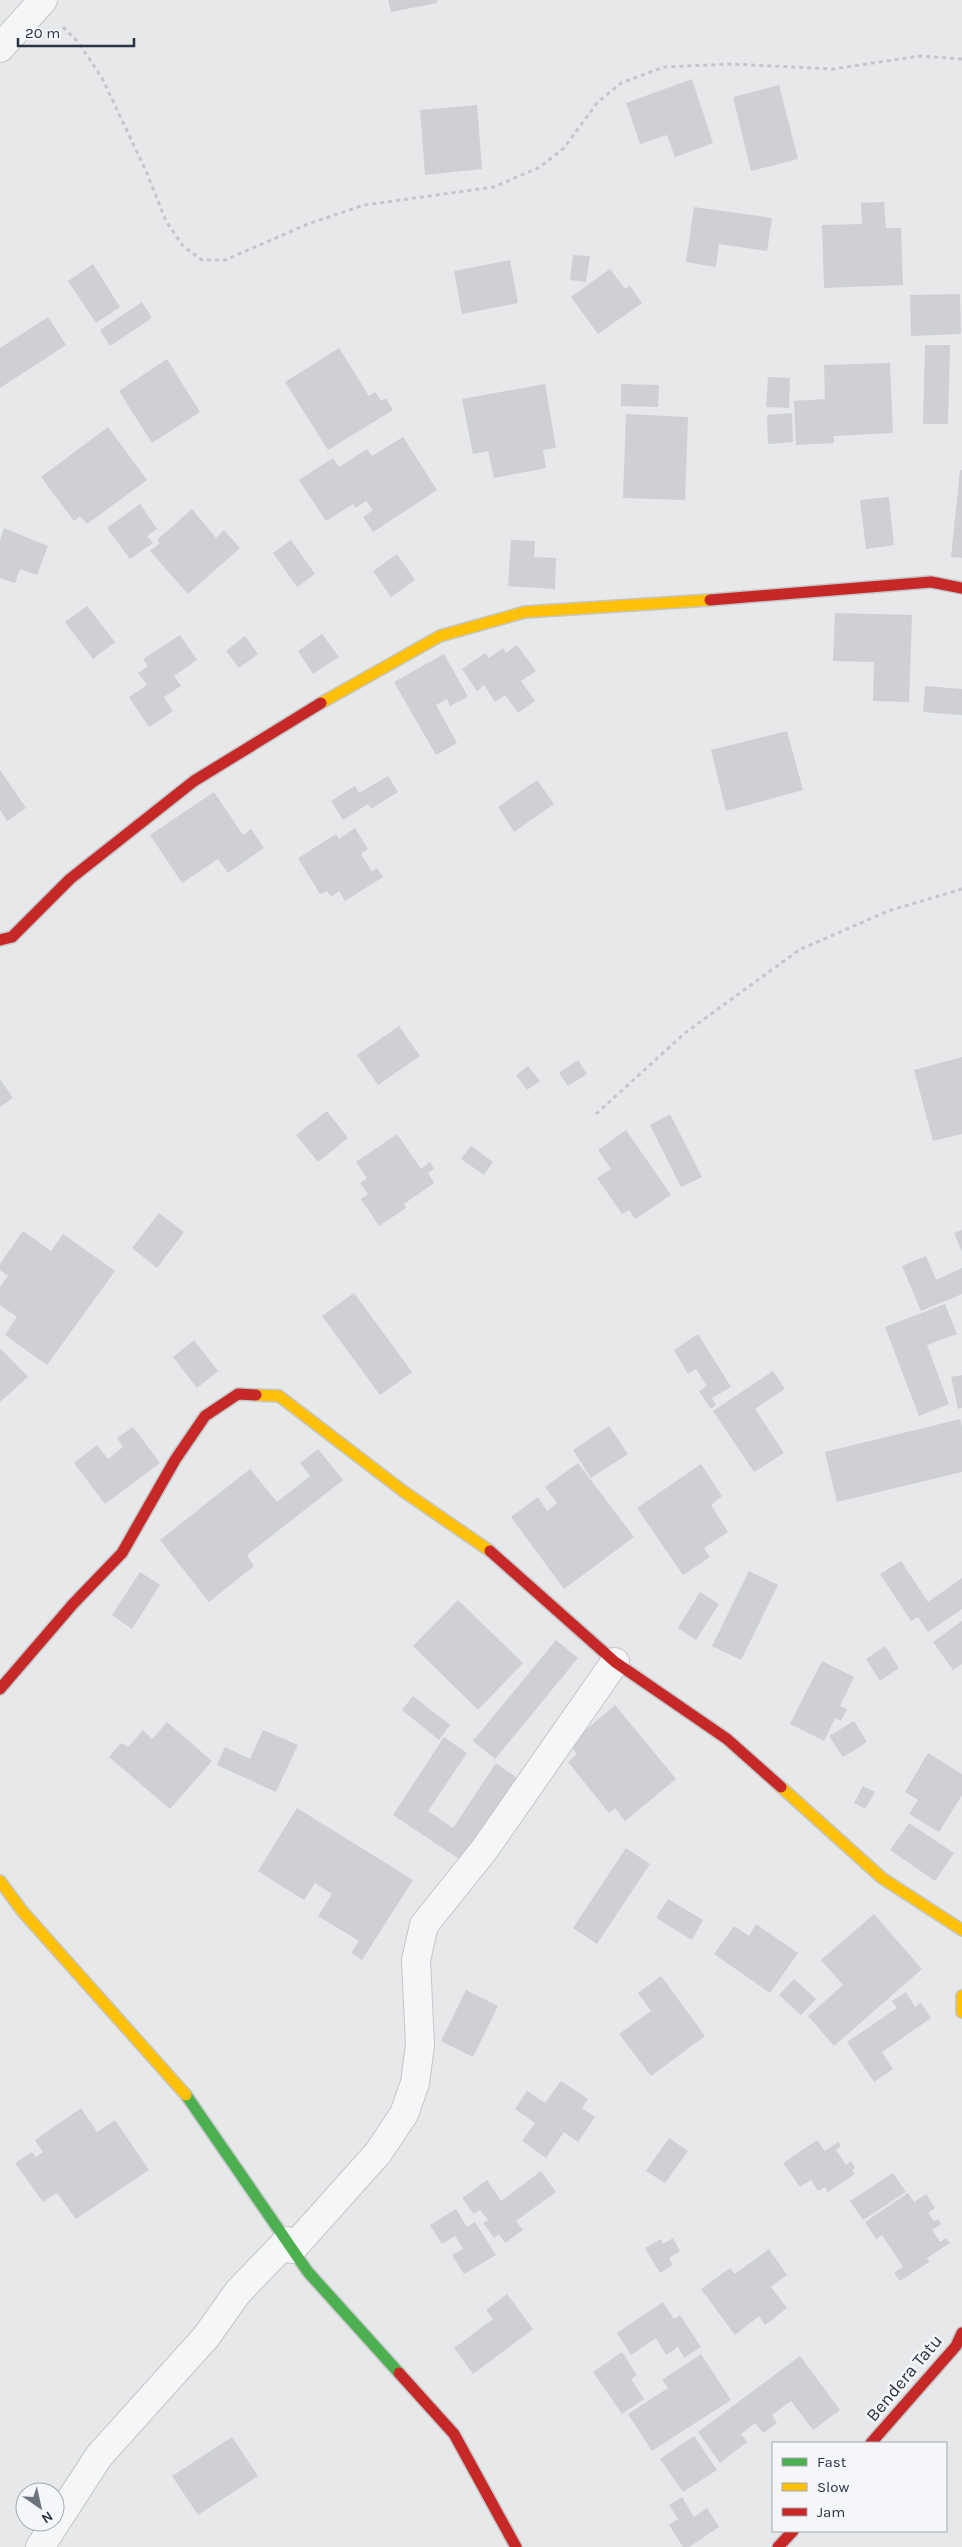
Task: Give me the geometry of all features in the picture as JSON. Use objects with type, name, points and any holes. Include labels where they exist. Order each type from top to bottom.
[{"type":"street","points":[[0,48],[42,2]]},
{"type":"street","points":[[0,940],[12,937],[70,879],[194,781],[323,702],[440,636],[525,612],[770,596],[930,582],[962,588]]},
{"type":"street","points":[[0,1690],[73,1604],[122,1553],[174,1460],[205,1416],[238,1394],[279,1396],[403,1491],[482,1544],[615,1662],[727,1739],[882,1878],[962,1930]]},
{"type":"street","points":[[40,2547],[99,2456],[206,2337],[238,2292],[290,2245],[378,2153],[404,2114],[415,2083],[420,2045],[416,1960],[424,1925],[484,1850],[615,1662]]},
{"type":"street","points":[[0,1881],[23,1912],[179,2085],[308,2272],[454,2434],[516,2547]]},
{"type":"street","points":[[962,1996],[962,2012]]},
{"type":"street","name":"Bendera Tatu","points":[[872,2442],[956,2346],[962,2333]]},
{"type":"street","points":[[778,2547],[793,2532]]},
{"type":"path","points":[[42,2],[78,42],[102,78],[146,171],[166,221],[183,246],[202,260],[225,260],[308,224],[364,205],[494,187],[540,167],[564,148],[597,103],[621,83],[664,67],[731,64],[832,69],[920,56],[962,59]]},
{"type":"path","points":[[596,1114],[685,1034],[799,950],[888,911],[962,889]]},
{"type":"building","points":[[388,0],[437,0],[437,3],[391,12]]},
{"type":"building","points":[[692,79],[713,143],[675,157],[667,135],[640,144],[626,103]]},
{"type":"building","points":[[779,85],[798,159],[751,171],[733,97]]},
{"type":"building","points":[[477,105],[482,169],[425,175],[420,110]]},
{"type":"building","points":[[884,202],[886,228],[901,228],[903,285],[824,288],[822,225],[862,224],[861,203]]},
{"type":"building","points":[[694,207],[772,218],[767,251],[719,244],[716,267],[686,262]]},
{"type":"building","points":[[573,255],[590,256],[586,282],[570,280]]},
{"type":"building","points":[[510,260],[518,303],[462,314],[454,271]]},
{"type":"building","points":[[93,264],[120,307],[96,323],[68,281]]},
{"type":"building","points":[[610,269],[625,289],[630,286],[642,303],[598,334],[571,297]]},
{"type":"building","points":[[960,294],[961,334],[911,336],[910,295]]},
{"type":"building","points":[[142,302],[152,318],[110,346],[100,330]]},
{"type":"building","points":[[48,317],[66,345],[0,388],[0,348]]},
{"type":"building","points":[[925,345],[950,345],[948,424],[923,424]]},
{"type":"building","points":[[339,348],[369,396],[375,392],[381,401],[386,398],[393,410],[328,450],[285,382]]},
{"type":"building","points":[[167,359],[200,412],[152,443],[119,391]]},
{"type":"building","points":[[890,363],[893,433],[834,436],[834,443],[796,445],[794,401],[825,399],[824,365]]},
{"type":"building","points":[[768,377],[790,378],[789,408],[766,407]]},
{"type":"building","points":[[545,384],[556,448],[543,450],[546,468],[494,478],[488,451],[473,454],[462,399]]},
{"type":"building","points":[[621,384],[659,385],[658,407],[621,406]]},
{"type":"building","points":[[792,413],[793,442],[768,444],[767,415]]},
{"type":"building","points":[[626,414],[688,417],[685,500],[623,498]]},
{"type":"building","points":[[108,427],[147,480],[87,524],[80,516],[74,521],[41,477]]},
{"type":"building","points":[[403,437],[437,490],[373,532],[363,517],[373,510],[366,501],[356,508],[353,504],[326,521],[299,480],[333,458],[339,467],[367,449],[372,456]]},
{"type":"building","points":[[960,470],[962,470],[962,558],[951,557]]},
{"type":"building","points":[[889,497],[894,545],[866,549],[860,500]]},
{"type":"building","points":[[140,504],[157,529],[147,536],[153,543],[130,559],[107,528]]},
{"type":"building","points":[[192,509],[216,538],[224,530],[240,548],[188,594],[150,551],[160,543],[157,540]]},
{"type":"building","points":[[4,528],[48,546],[37,575],[20,569],[15,583],[0,578],[0,541]]},
{"type":"building","points":[[291,540],[315,574],[297,587],[273,553]]},
{"type":"building","points":[[511,540],[535,541],[534,557],[556,558],[555,589],[508,586]]},
{"type":"building","points":[[397,554],[415,580],[391,597],[373,571]]},
{"type":"building","points":[[87,606],[115,642],[93,659],[65,622]]},
{"type":"building","points":[[835,613],[912,615],[909,702],[873,701],[874,662],[833,661]]},
{"type":"building","points":[[322,634],[339,657],[313,674],[298,651]]},
{"type":"building","points":[[180,635],[197,660],[174,676],[181,686],[164,697],[173,711],[149,727],[129,697],[147,685],[138,673],[148,666],[143,659]]},
{"type":"building","points":[[245,636],[258,654],[239,668],[226,651]]},
{"type":"building","points":[[517,645],[536,671],[521,681],[535,701],[518,713],[505,695],[495,702],[484,685],[477,691],[462,669],[485,653],[489,658],[503,648],[506,653]]},
{"type":"building","points":[[444,654],[468,697],[450,706],[447,699],[436,705],[457,743],[436,755],[394,682]]},
{"type":"building","points":[[925,686],[962,689],[962,715],[923,712]]},
{"type":"building","points":[[787,731],[803,790],[726,811],[711,750]]},
{"type":"building","points":[[0,770],[26,808],[7,821],[0,810]]},
{"type":"building","points":[[388,776],[398,792],[371,809],[368,804],[343,820],[331,801],[355,786],[359,793]]},
{"type":"building","points":[[537,780],[554,804],[514,832],[498,807]]},
{"type":"building","points":[[214,792],[243,835],[251,829],[264,848],[228,873],[218,859],[182,883],[150,835]]},
{"type":"building","points":[[355,828],[368,849],[361,854],[372,872],[377,868],[383,877],[345,901],[339,891],[331,897],[327,891],[320,894],[298,858],[336,834],[339,839]]},
{"type":"building","points":[[399,1026],[420,1056],[378,1085],[357,1055]]},
{"type":"building","points":[[962,1057],[962,1134],[933,1141],[914,1070]]},
{"type":"building","points":[[578,1060],[587,1074],[568,1086],[559,1073]]},
{"type":"building","points":[[528,1066],[540,1081],[527,1090],[516,1075]]},
{"type":"building","points":[[0,1079],[13,1098],[0,1107]]},
{"type":"building","points":[[327,1111],[348,1138],[318,1162],[296,1135]]},
{"type":"building","points":[[670,1114],[702,1177],[681,1187],[650,1125]]},
{"type":"building","points":[[626,1130],[671,1195],[635,1219],[629,1210],[622,1214],[597,1178],[611,1169],[598,1150]]},
{"type":"building","points":[[397,1134],[421,1169],[430,1162],[434,1169],[428,1173],[434,1183],[404,1204],[406,1208],[379,1226],[361,1199],[368,1194],[360,1183],[367,1178],[356,1162]]},
{"type":"building","points":[[471,1146],[493,1162],[484,1175],[461,1159]]},
{"type":"building","points":[[159,1213],[184,1232],[157,1268],[132,1248]]},
{"type":"building","points":[[962,1230],[962,1252],[954,1233]]},
{"type":"building","points":[[23,1231],[51,1251],[63,1234],[115,1271],[47,1365],[5,1335],[17,1317],[0,1305],[0,1287],[8,1276],[0,1270],[0,1264]]},
{"type":"building","points":[[926,1256],[936,1280],[962,1268],[962,1294],[921,1311],[902,1266]]},
{"type":"building","points":[[354,1293],[412,1372],[380,1395],[322,1316]]},
{"type":"building","points":[[945,1304],[957,1334],[927,1345],[949,1404],[919,1416],[885,1327]]},
{"type":"building","points":[[698,1334],[731,1387],[712,1398],[716,1405],[711,1409],[699,1391],[707,1386],[696,1369],[688,1374],[674,1350]]},
{"type":"building","points":[[194,1340],[218,1371],[197,1388],[173,1357]]},
{"type":"building","points":[[0,1348],[28,1377],[0,1402]]},
{"type":"building","points":[[773,1371],[785,1389],[755,1409],[784,1453],[754,1472],[713,1411]]},
{"type":"building","points":[[962,1375],[962,1408],[958,1409],[951,1377]]},
{"type":"building","points":[[960,1419],[962,1428],[962,1472],[837,1502],[825,1452]]},
{"type":"building","points":[[609,1426],[628,1454],[591,1478],[573,1450]]},
{"type":"building","points":[[133,1427],[160,1463],[105,1504],[74,1463],[97,1445],[108,1459],[123,1447],[117,1438]]},
{"type":"building","points":[[318,1449],[343,1480],[247,1555],[254,1566],[209,1602],[160,1540],[250,1469],[277,1502],[310,1476],[300,1463]]},
{"type":"building","points":[[578,1463],[634,1537],[564,1589],[511,1517],[538,1497],[547,1511],[557,1503],[545,1487]]},
{"type":"building","points":[[701,1464],[722,1496],[711,1505],[728,1532],[704,1548],[710,1557],[683,1575],[637,1508]]},
{"type":"building","points":[[901,1561],[928,1602],[962,1578],[962,1609],[928,1632],[918,1617],[911,1621],[880,1574]]},
{"type":"building","points":[[749,1571],[778,1585],[741,1660],[712,1646]]},
{"type":"building","points":[[140,1572],[160,1585],[132,1629],[112,1615]]},
{"type":"building","points":[[700,1592],[719,1604],[696,1640],[678,1628]]},
{"type":"building","points":[[458,1600],[523,1663],[478,1710],[413,1646]]},
{"type":"building","points":[[962,1621],[962,1664],[953,1670],[933,1642]]},
{"type":"building","points":[[556,1640],[578,1658],[495,1759],[473,1741]]},
{"type":"building","points":[[885,1646],[899,1668],[880,1681],[866,1659]]},
{"type":"building","points":[[822,1661],[854,1677],[840,1706],[847,1709],[841,1721],[835,1718],[824,1741],[790,1724]]},
{"type":"building","points":[[413,1696],[450,1725],[439,1740],[402,1710]]},
{"type":"building","points":[[615,1705],[676,1779],[625,1821],[615,1808],[609,1813],[568,1762],[577,1754],[569,1744]]},
{"type":"building","points":[[854,1721],[867,1742],[843,1757],[829,1736]]},
{"type":"building","points":[[167,1722],[212,1761],[170,1809],[109,1757],[121,1743],[128,1747],[143,1730],[152,1739]]},
{"type":"building","points":[[263,1730],[298,1745],[276,1792],[217,1765],[225,1747],[250,1759]]},
{"type":"building","points":[[444,1737],[467,1753],[428,1811],[453,1828],[496,1763],[520,1780],[465,1863],[393,1815]]},
{"type":"building","points":[[928,1753],[962,1774],[962,1795],[939,1832],[909,1814],[918,1800],[905,1792]]},
{"type":"building","points":[[863,1786],[875,1792],[865,1809],[854,1803]]},
{"type":"building","points":[[297,1808],[413,1880],[362,1960],[351,1953],[359,1941],[318,1916],[332,1894],[315,1883],[304,1900],[258,1871]]},
{"type":"building","points":[[909,1823],[954,1853],[935,1881],[890,1850]]},
{"type":"building","points":[[626,1848],[650,1864],[597,1944],[573,1928]]},
{"type":"building","points":[[668,1899],[703,1920],[692,1940],[656,1918]]},
{"type":"building","points":[[874,1914],[922,1969],[834,2046],[808,2016],[843,1985],[821,1960]]},
{"type":"building","points":[[756,1924],[798,1953],[770,1993],[714,1954],[734,1926],[749,1936]]},
{"type":"building","points":[[661,1976],[705,2036],[651,2076],[619,2034],[651,2011],[638,1993]]},
{"type":"building","points":[[794,1979],[816,1999],[801,2015],[779,1995]]},
{"type":"building","points":[[466,1990],[498,2006],[473,2057],[441,2041]]},
{"type":"building","points":[[906,1992],[915,2007],[921,2003],[931,2018],[882,2052],[893,2069],[874,2082],[847,2042],[897,2008],[892,2001]]},
{"type":"building","points":[[561,2081],[588,2099],[582,2108],[595,2117],[578,2142],[564,2132],[546,2158],[522,2141],[535,2123],[515,2109],[527,2091],[545,2103]]},
{"type":"building","points":[[81,2108],[97,2132],[115,2120],[149,2170],[76,2219],[57,2193],[43,2202],[15,2163],[32,2152],[36,2157],[43,2152],[35,2140]]},
{"type":"building","points":[[669,2138],[688,2151],[665,2183],[646,2171]]},
{"type":"building","points":[[817,2140],[825,2151],[838,2142],[841,2146],[836,2150],[846,2165],[851,2161],[855,2168],[852,2170],[855,2174],[828,2192],[825,2187],[818,2191],[811,2180],[800,2187],[783,2163]]},
{"type":"building","points":[[541,2171],[556,2192],[516,2221],[523,2230],[505,2243],[499,2234],[494,2238],[483,2223],[488,2220],[480,2210],[474,2214],[462,2198],[487,2180],[501,2201]]},
{"type":"building","points":[[893,2173],[906,2192],[863,2220],[850,2201]]},
{"type":"building","points":[[908,2193],[914,2202],[926,2194],[935,2208],[928,2213],[934,2221],[938,2219],[941,2224],[932,2230],[940,2242],[946,2238],[950,2243],[927,2258],[929,2262],[900,2281],[894,2273],[903,2267],[882,2235],[876,2239],[865,2222]]},
{"type":"building","points":[[456,2209],[467,2227],[475,2222],[496,2255],[464,2274],[452,2255],[463,2249],[455,2236],[442,2244],[430,2225]]},
{"type":"building","points":[[673,2238],[680,2251],[669,2258],[673,2265],[660,2273],[645,2248],[661,2239],[663,2244]]},
{"type":"building","points":[[769,2249],[787,2275],[771,2287],[787,2308],[765,2325],[759,2316],[735,2335],[701,2289],[730,2268],[735,2274]]},
{"type":"building","points":[[507,2294],[533,2329],[473,2374],[454,2348],[493,2319],[486,2310]]},
{"type":"building","points":[[663,2302],[674,2319],[680,2315],[701,2347],[684,2358],[678,2347],[666,2355],[656,2338],[631,2355],[617,2333]]},
{"type":"building","points":[[622,2352],[637,2375],[631,2379],[644,2399],[622,2414],[593,2372]]},
{"type":"building","points":[[701,2354],[731,2400],[652,2451],[628,2414],[668,2388],[662,2380]]},
{"type":"building","points":[[800,2356],[840,2410],[813,2430],[791,2401],[772,2415],[777,2423],[763,2433],[755,2423],[741,2434],[747,2442],[720,2463],[698,2432]]},
{"type":"building","points":[[694,2436],[717,2470],[683,2492],[660,2459]]},
{"type":"building","points":[[232,2437],[258,2476],[198,2515],[172,2476]]},
{"type":"building","points":[[682,2497],[694,2517],[707,2508],[719,2527],[689,2547],[683,2547],[669,2525],[678,2519],[669,2505]]},
{"type":"traffic: fast","points":[[186,2095],[308,2272],[399,2373]]},
{"type":"traffic: slow","points":[[321,703],[440,636],[525,612],[710,600]]},
{"type":"traffic: slow","points":[[256,1395],[279,1396],[403,1491],[490,1551]]},
{"type":"traffic: slow","points":[[781,1787],[882,1878],[962,1930]]},
{"type":"traffic: slow","points":[[0,1881],[23,1912],[186,2095]]},
{"type":"traffic: slow","points":[[962,1996],[962,2012]]},
{"type":"traffic: jam","points":[[710,600],[931,582],[962,588]]},
{"type":"traffic: jam","points":[[0,940],[12,937],[70,879],[194,781],[321,703]]},
{"type":"traffic: jam","points":[[0,1689],[73,1604],[122,1553],[175,1460],[205,1416],[238,1394],[256,1395]]},
{"type":"traffic: jam","points":[[490,1551],[615,1662],[727,1739],[781,1787]]},
{"type":"traffic: jam","points":[[872,2442],[956,2346],[962,2333]]},
{"type":"traffic: jam","points":[[399,2373],[454,2434],[516,2547]]},
{"type":"traffic: jam","points":[[778,2547],[792,2532]]}]
